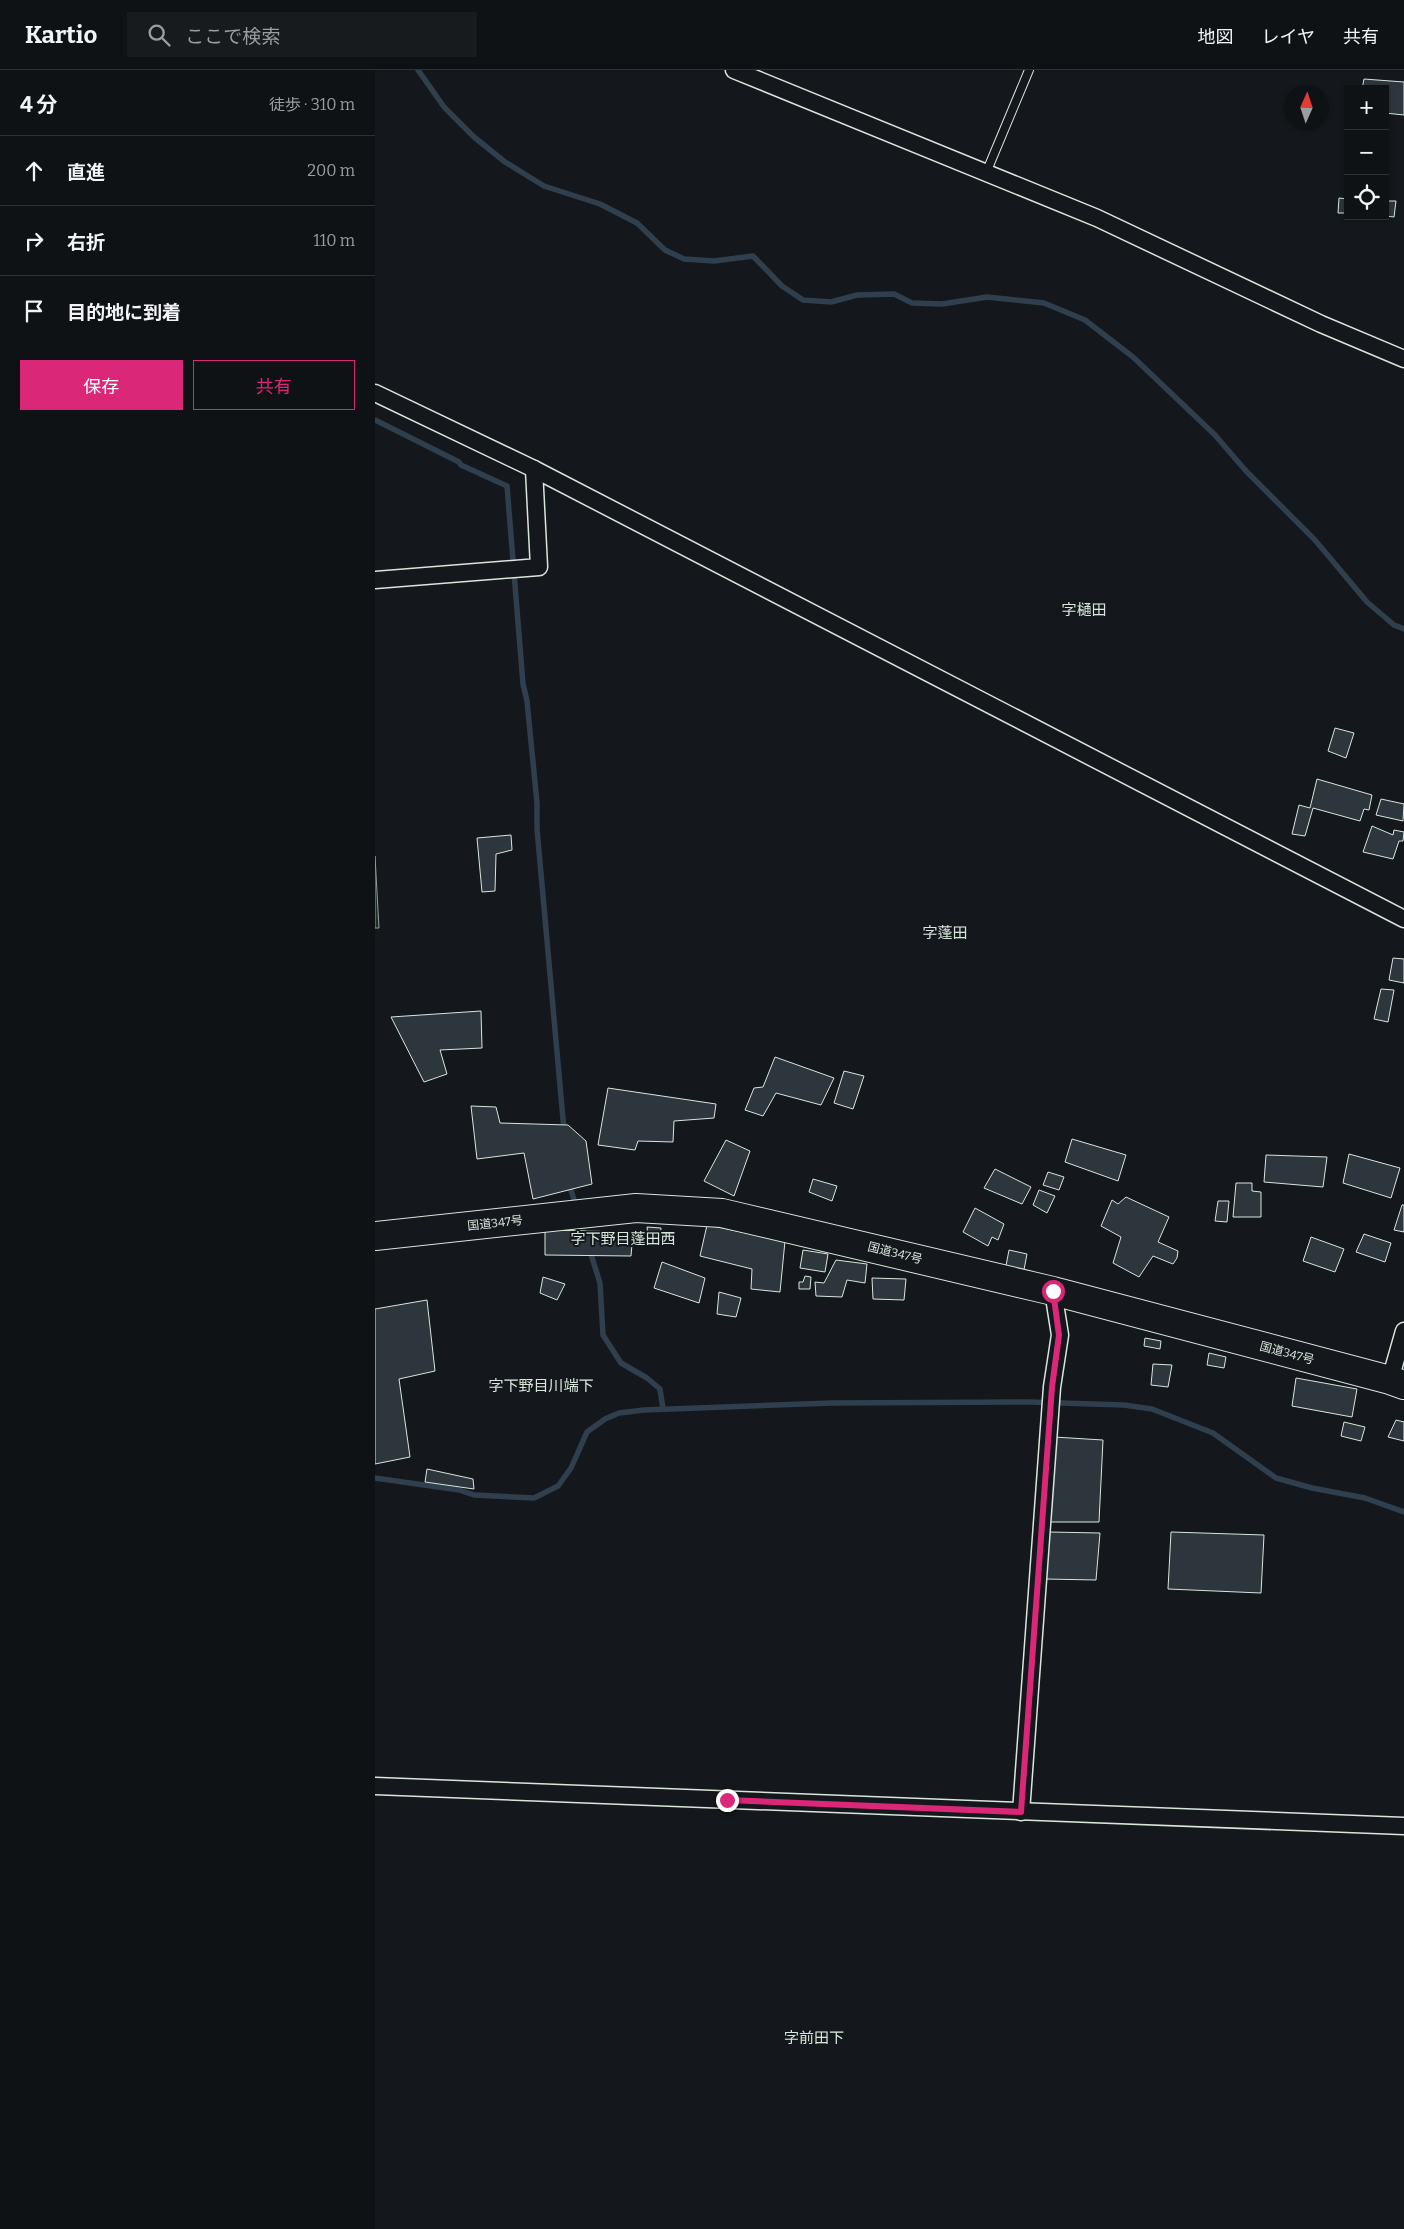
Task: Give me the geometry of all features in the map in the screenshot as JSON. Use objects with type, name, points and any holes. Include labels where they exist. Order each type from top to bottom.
[{"type":"highway","name":"国道347号","points":[[375,1236],[636,1208],[722,1213],[1053,1291],[1397,1382]]},
{"type":"street","points":[[734,70],[1097,218],[1321,324],[1404,359]]},
{"type":"street","points":[[375,393],[534,469],[1404,918]]},
{"type":"street","points":[[375,580],[539,567],[534,469]]},
{"type":"street","points":[[1021,1812],[1052,1387],[1059,1335],[1053,1291]]},
{"type":"street","points":[[1397,1382],[1404,1331]]},
{"type":"street","points":[[375,1786],[1404,1826]]},
{"type":"lane","points":[[986,173],[1029,70]]},
{"type":"green space","points":[[375,856],[379,928],[375,928]]},
{"type":"building","points":[[1364,79],[1404,82],[1404,115],[1389,113],[1389,85],[1363,85]]},
{"type":"building","points":[[1339,198],[1344,199],[1344,213],[1338,213]]},
{"type":"building","points":[[1389,201],[1396,201],[1394,217],[1389,216]]},
{"type":"building","points":[[1335,728],[1354,733],[1346,758],[1328,751]]},
{"type":"building","points":[[1317,779],[1372,795],[1369,810],[1364,809],[1360,821],[1313,808],[1305,836],[1292,834],[1299,805],[1310,808]]},
{"type":"building","points":[[1381,799],[1404,804],[1403,821],[1376,815]]},
{"type":"building","points":[[1372,826],[1393,835],[1394,830],[1404,832],[1403,841],[1399,841],[1393,859],[1363,852]]},
{"type":"building","points":[[511,835],[512,850],[496,854],[495,891],[482,892],[477,838]]},
{"type":"building","points":[[1393,958],[1404,959],[1404,983],[1389,980]]},
{"type":"building","points":[[1381,989],[1394,990],[1388,1022],[1374,1019]]},
{"type":"building","points":[[481,1011],[482,1048],[440,1050],[447,1074],[424,1082],[391,1017]]},
{"type":"building","points":[[775,1057],[834,1078],[821,1105],[776,1093],[763,1116],[745,1110],[754,1088],[763,1087]]},
{"type":"building","points":[[844,1071],[864,1076],[853,1109],[834,1103]]},
{"type":"building","points":[[608,1088],[716,1104],[714,1118],[674,1121],[673,1142],[638,1141],[635,1150],[598,1145]]},
{"type":"building","points":[[471,1106],[496,1107],[500,1123],[568,1125],[586,1141],[592,1184],[533,1199],[524,1153],[477,1159]]},
{"type":"building","points":[[1072,1139],[1126,1155],[1118,1181],[1065,1162]]},
{"type":"building","points":[[726,1140],[750,1151],[734,1196],[704,1181]]},
{"type":"building","points":[[1349,1154],[1400,1168],[1391,1198],[1343,1183]]},
{"type":"building","points":[[1266,1155],[1327,1157],[1323,1187],[1264,1182]]},
{"type":"building","points":[[995,1169],[1031,1187],[1022,1204],[984,1188]]},
{"type":"building","points":[[1048,1172],[1064,1177],[1059,1190],[1043,1185]]},
{"type":"building","points":[[813,1179],[837,1186],[832,1201],[809,1192]]},
{"type":"building","points":[[1236,1183],[1252,1183],[1252,1191],[1261,1192],[1261,1217],[1233,1217]]},
{"type":"building","points":[[1039,1190],[1055,1196],[1047,1213],[1033,1205]]},
{"type":"building","points":[[1126,1197],[1169,1217],[1158,1242],[1178,1251],[1177,1258],[1173,1264],[1153,1256],[1139,1277],[1113,1263],[1121,1237],[1101,1226],[1112,1200],[1118,1204]]},
{"type":"building","points":[[1218,1201],[1229,1201],[1227,1222],[1215,1221]]},
{"type":"building","points":[[1402,1205],[1404,1205],[1404,1232],[1394,1230]]},
{"type":"building","points":[[975,1208],[1004,1224],[998,1240],[992,1237],[988,1246],[963,1232]]},
{"type":"building","points":[[707,1225],[785,1241],[780,1292],[751,1289],[752,1269],[700,1256]]},
{"type":"building","points":[[647,1227],[661,1228],[660,1245],[649,1244]]},
{"type":"building","points":[[545,1230],[633,1232],[631,1256],[545,1255]]},
{"type":"building","points":[[1364,1234],[1391,1243],[1385,1262],[1356,1252]]},
{"type":"building","points":[[1311,1237],[1344,1249],[1335,1272],[1303,1261]]},
{"type":"building","points":[[803,1250],[828,1254],[825,1272],[800,1268]]},
{"type":"building","points":[[1009,1250],[1027,1254],[1023,1275],[1005,1271]]},
{"type":"building","points":[[836,1260],[867,1264],[865,1283],[847,1280],[842,1297],[816,1296],[815,1282],[824,1283]]},
{"type":"building","points":[[662,1262],[705,1278],[699,1303],[654,1288]]},
{"type":"building","points":[[805,1276],[811,1277],[810,1289],[799,1289],[799,1282],[803,1282]]},
{"type":"building","points":[[543,1277],[565,1284],[557,1300],[540,1293]]},
{"type":"building","points":[[872,1278],[906,1279],[904,1300],[873,1299]]},
{"type":"building","points":[[719,1292],[741,1298],[736,1317],[717,1314]]},
{"type":"building","points":[[427,1300],[435,1371],[399,1379],[410,1457],[375,1464],[375,1309]]},
{"type":"building","points":[[1145,1338],[1161,1341],[1160,1349],[1144,1346]]},
{"type":"building","points":[[1209,1353],[1226,1357],[1224,1368],[1207,1365]]},
{"type":"building","points":[[1153,1364],[1172,1365],[1168,1387],[1151,1385]]},
{"type":"building","points":[[1296,1378],[1357,1389],[1352,1417],[1292,1406]]},
{"type":"building","points":[[1396,1420],[1404,1422],[1404,1441],[1388,1437]]},
{"type":"building","points":[[1344,1422],[1365,1427],[1361,1441],[1341,1436]]},
{"type":"building","points":[[1054,1437],[1103,1440],[1099,1522],[1050,1522]]},
{"type":"building","points":[[427,1469],[473,1479],[474,1489],[425,1482]]},
{"type":"building","points":[[1049,1532],[1100,1533],[1096,1580],[1046,1579]]},
{"type":"building","points":[[1171,1532],[1264,1535],[1261,1593],[1168,1589]]},
{"type":"waterway","points":[[418,70],[444,107],[474,137],[505,162],[544,186],[600,204],[637,223],[665,250],[684,259],[714,261],[753,256],[782,286],[803,300],[831,302],[857,295],[894,294],[912,303],[942,304],[987,297],[1044,303],[1085,320],[1133,357],[1215,435],[1246,471],[1315,540],[1367,602],[1394,625],[1404,629]]},
{"type":"waterway","points":[[375,420],[459,462],[461,465],[507,486],[523,684],[527,701],[537,803],[537,829],[564,1130]]},
{"type":"waterway","points":[[569,1184],[576,1206]]},
{"type":"waterway","points":[[589,1248],[600,1283],[603,1335],[621,1363],[647,1378],[660,1389],[663,1409]]},
{"type":"waterway","points":[[375,1478],[459,1490],[474,1495],[534,1498],[558,1486],[571,1468],[587,1432],[605,1419],[619,1413],[644,1410],[832,1403],[1030,1402],[1124,1405],[1152,1409],[1213,1433],[1276,1478],[1312,1488],[1365,1498],[1404,1512]]},
{"type":"district","name":"字樋田","points":[[1084,610]]},
{"type":"district","name":"字蓬田","points":[[945,933]]},
{"type":"district","name":"字下野目蓬田西","points":[[623,1239]]},
{"type":"district","name":"字下野目川端下","points":[[541,1386]]},
{"type":"district","name":"字前田下","points":[[814,2038]]},
{"type":"route","points":[[727,1800],[1021,1812],[1052,1387],[1059,1335],[1053,1291]]}]
